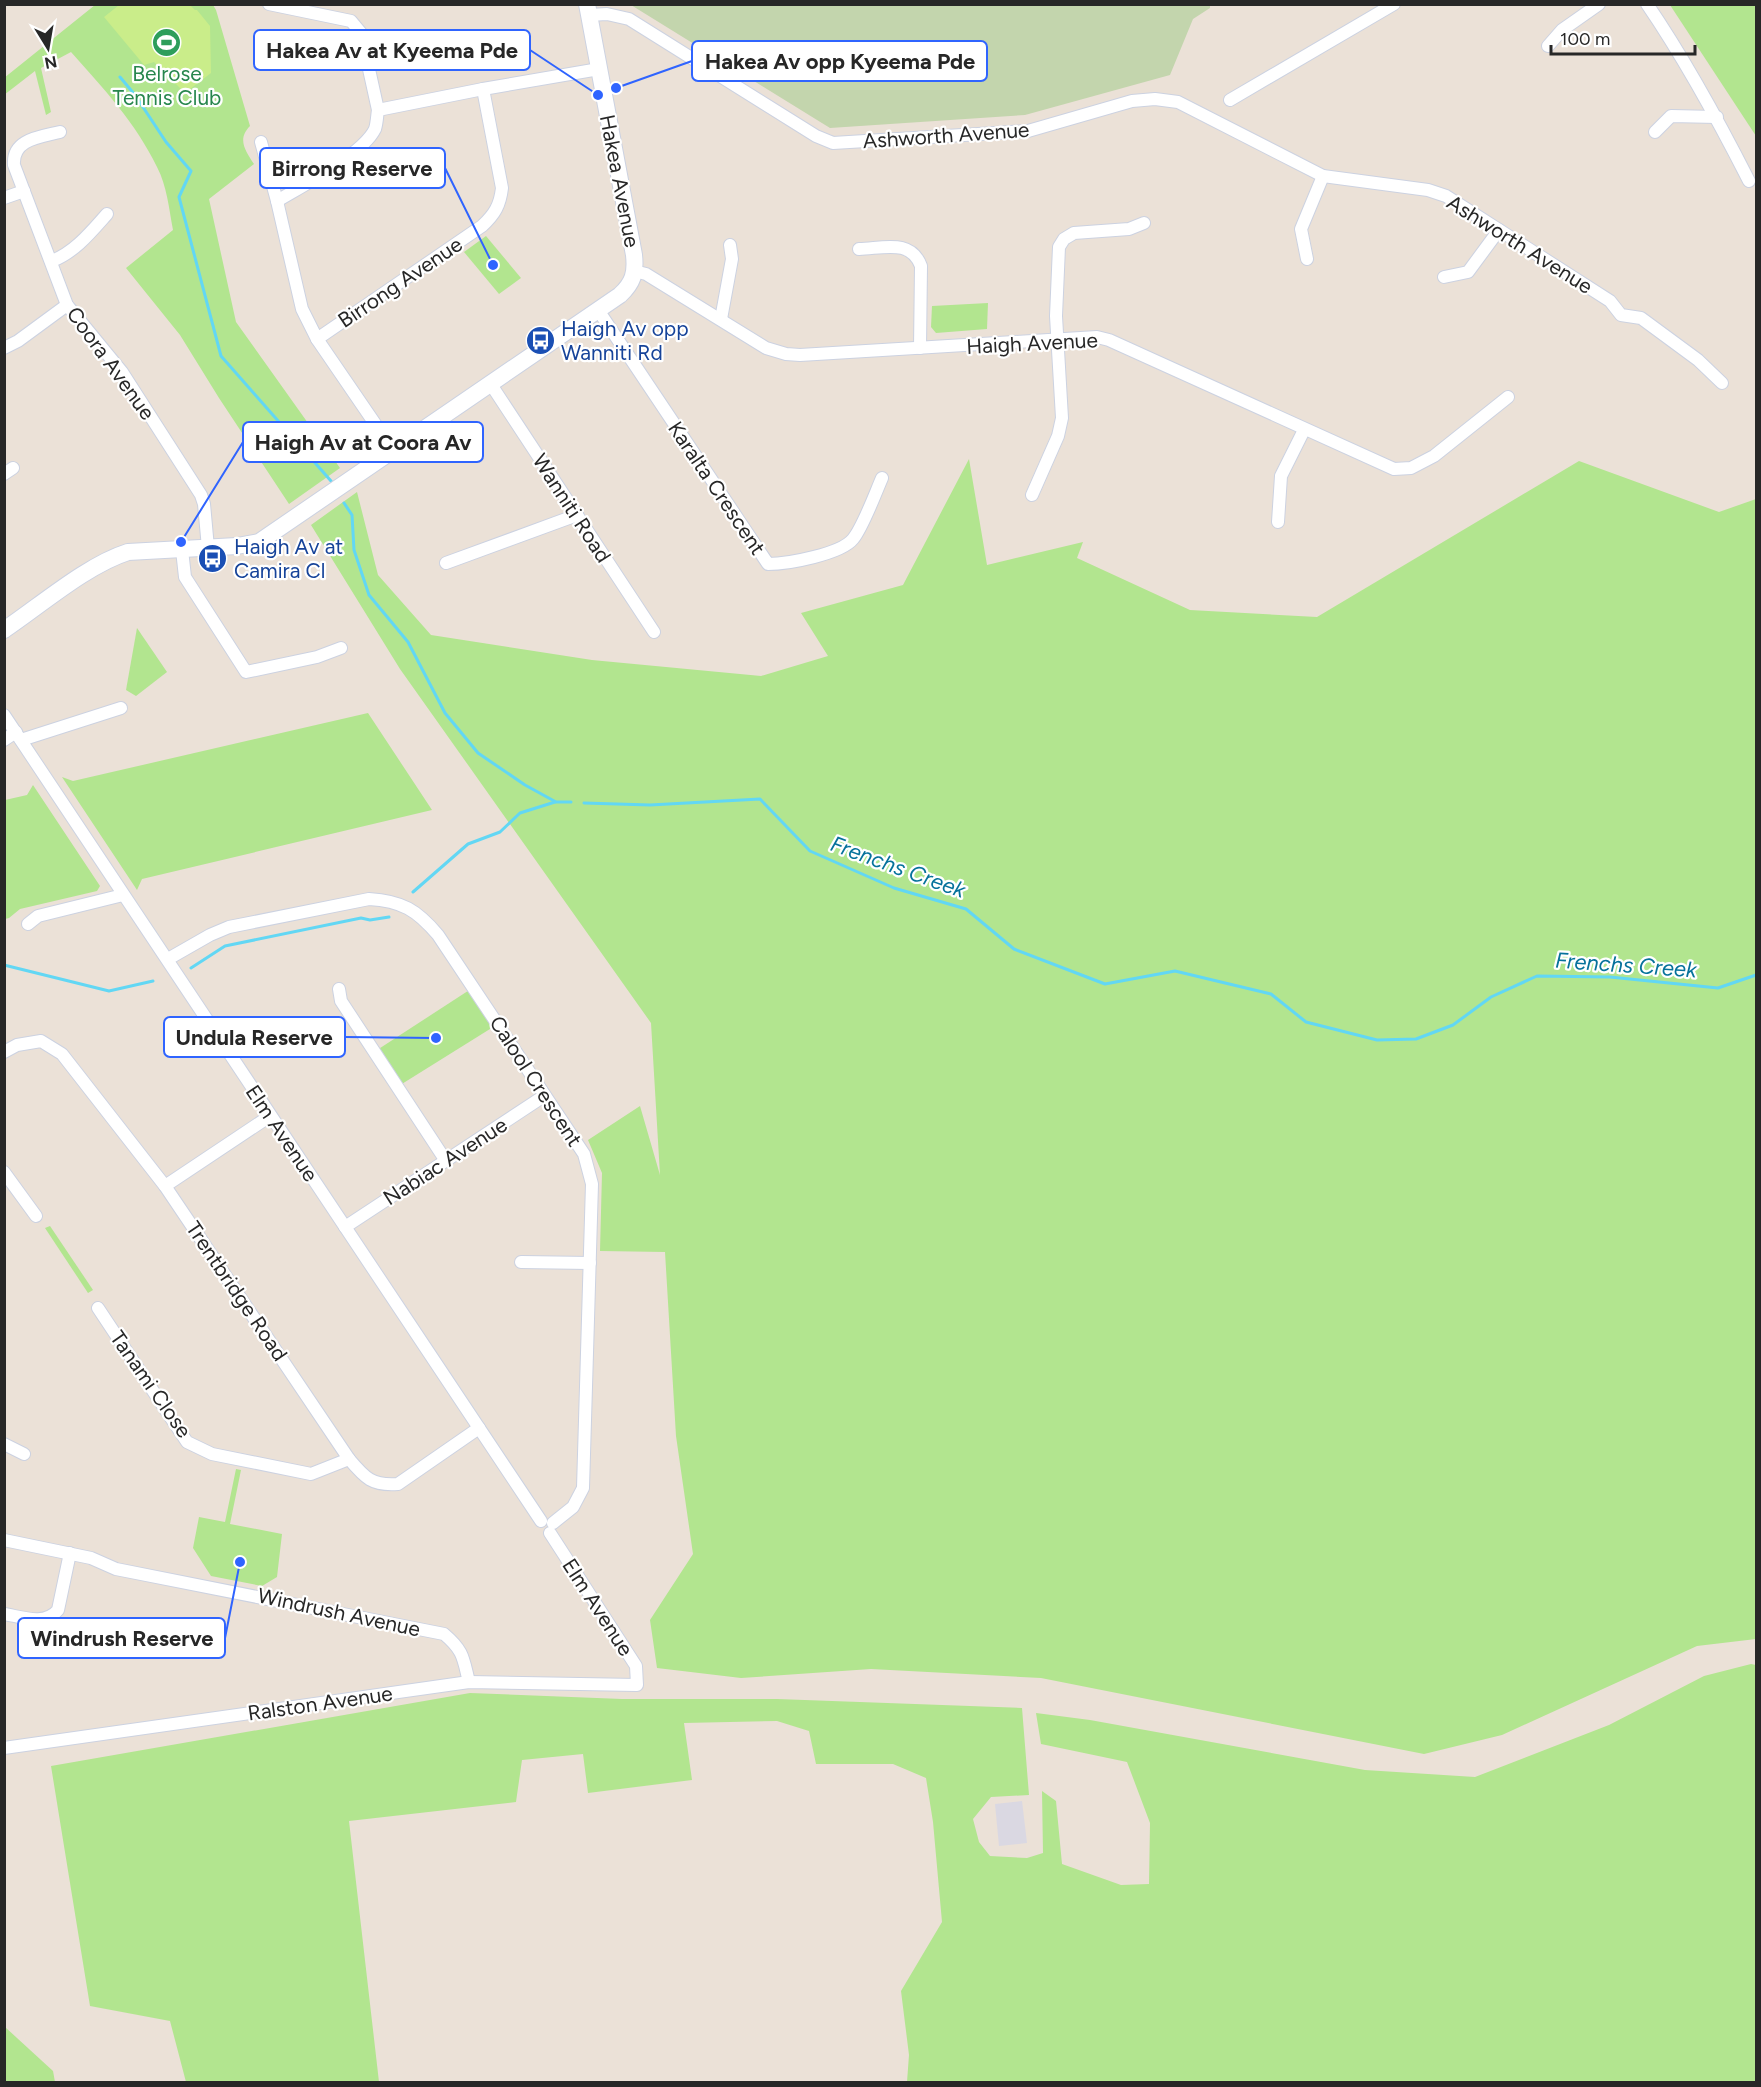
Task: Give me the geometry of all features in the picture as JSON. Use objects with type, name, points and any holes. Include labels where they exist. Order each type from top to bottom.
[{"type":"street","points":[[269,4],[351,21],[361,33],[378,110],[376,127],[368,139],[339,163],[277,201]]},
{"type":"street","points":[[1230,100],[1394,4]]},
{"type":"street","points":[[1548,46],[1562,30],[1599,4]]},
{"type":"street","points":[[1647,4],[1675,44],[1717,117],[1749,181]]},
{"type":"street","name":"Hakea Avenue","points":[[588,10],[634,255],[632,279]]},
{"type":"street","name":"Ashworth Avenue","points":[[588,10],[629,19],[816,136],[833,144],[1028,131],[1132,101],[1155,99],[1178,102],[1323,176],[1428,190],[1446,196],[1610,302],[1621,315],[1641,318],[1698,360],[1722,383]]},
{"type":"street","points":[[378,110],[599,69]]},
{"type":"street","name":"Birrong Avenue","points":[[317,339],[482,226],[493,216],[500,204],[502,188],[483,89]]},
{"type":"street","points":[[1655,132],[1671,116],[1717,117]]},
{"type":"street","name":"Coora Avenue","points":[[60,132],[30,140],[16,150],[13,157],[14,165],[67,305],[122,372],[201,495],[208,548]]},
{"type":"street","points":[[261,142],[302,309],[317,339],[393,450]]},
{"type":"street","points":[[1307,259],[1301,229],[1323,176]]},
{"type":"street","points":[[4,198],[24,191]]},
{"type":"street","points":[[52,261],[61,258],[85,239],[107,214]]},
{"type":"street","points":[[1032,495],[1058,436],[1062,418],[1056,316],[1059,247],[1064,239],[1074,233],[1129,229],[1144,223]]},
{"type":"street","points":[[1444,277],[1468,272],[1499,230]]},
{"type":"street","points":[[721,319],[732,259],[730,245]]},
{"type":"street","points":[[860,249],[906,247],[917,254],[921,266],[920,348]]},
{"type":"street","name":"Haigh Avenue","points":[[632,279],[646,274],[766,348],[786,354],[1097,337],[1109,340],[1304,430],[1395,469],[1411,468],[1434,456],[1508,397]]},
{"type":"street","points":[[4,630],[112,557],[128,552],[252,545],[259,542],[598,310],[632,279]]},
{"type":"street","points":[[4,348],[18,341],[67,305]]},
{"type":"street","name":"Karalta Crescent","points":[[598,310],[768,564],[787,564],[845,547],[854,538],[882,478]]},
{"type":"street","name":"Wanniti Road","points":[[490,383],[654,632]]},
{"type":"street","points":[[1278,522],[1281,476],[1304,430]]},
{"type":"street","points":[[446,563],[577,515]]},
{"type":"street","points":[[182,550],[185,577],[246,672],[317,657],[341,648]]},
{"type":"street","points":[[4,740],[121,708]]},
{"type":"street","name":"Elm Avenue","points":[[4,715],[478,1428],[548,1526],[636,1666],[637,1685]]},
{"type":"street","points":[[28,924],[38,916],[123,895]]},
{"type":"street","name":"Calool Crescent","points":[[168,959],[229,927],[369,899],[389,900],[409,908],[425,920],[438,935],[584,1154],[592,1184],[584,1488],[573,1507],[548,1526]]},
{"type":"street","points":[[339,989],[341,1001],[446,1161]]},
{"type":"street","name":"Trentbridge Road","points":[[4,1052],[17,1045],[42,1041],[62,1054],[165,1186],[358,1471],[372,1482],[384,1485],[398,1484],[478,1428]]},
{"type":"street","name":"Nabiac Avenue","points":[[345,1227],[544,1096]]},
{"type":"street","points":[[165,1186],[270,1116]]},
{"type":"street","points":[[4,1172],[36,1216]]},
{"type":"street","points":[[521,1262],[590,1263]]},
{"type":"street","name":"Tanami Close","points":[[98,1308],[187,1442],[212,1454],[311,1474],[349,1459]]},
{"type":"street","points":[[4,1444],[24,1454]]},
{"type":"street","name":"Windrush Avenue","points":[[4,1540],[91,1558],[116,1569],[444,1634],[462,1652],[469,1682]]},
{"type":"street","points":[[4,1614],[38,1620],[54,1616],[58,1610],[70,1553]]},
{"type":"street","name":"Ralston Avenue","points":[[4,1748],[469,1682],[637,1685]]},
{"type":"shaded area","points":[[1022,1801],[1027,1843],[999,1846],[995,1804]]},
{"type":"green space","points":[[1210,4],[1210,8],[1193,19],[1170,75],[1025,115],[830,128],[631,5]]},
{"type":"green space","points":[[95,5],[213,5],[216,10],[250,126],[243,140],[254,164],[209,199],[236,322],[340,468],[289,504],[180,335],[126,268],[173,230],[160,174],[149,151],[129,121],[71,52],[41,68],[51,112],[46,115],[35,71],[4,95],[4,78]]},
{"type":"green space","name":"Belrose Tennis Club","points":[[119,5],[190,5],[197,10],[210,26],[211,73],[185,93],[154,62],[144,65],[104,17]]},
{"type":"green space","points":[[1670,5],[1756,5],[1756,136]]},
{"type":"green space","points":[[486,236],[521,278],[499,294],[464,252]]},
{"type":"green space","points":[[988,303],[987,329],[936,333],[931,327],[932,306]]},
{"type":"green space","points":[[969,459],[987,565],[1083,542],[1077,558],[1190,610],[1317,617],[1579,461],[1719,512],[1756,499],[1756,1639],[1697,1646],[1502,1735],[1424,1754],[1041,1678],[871,1669],[741,1678],[657,1668],[650,1620],[693,1554],[676,1436],[665,1252],[600,1251],[602,1173],[588,1140],[640,1106],[660,1175],[651,1023],[400,669],[311,525],[357,492],[378,575],[431,635],[592,660],[761,676],[828,656],[801,613],[903,585]]},
{"type":"green space","points":[[137,628],[167,672],[136,696],[126,690]]},
{"type":"green space","points":[[368,713],[432,810],[142,879],[137,890],[62,777],[73,781]]},
{"type":"green space","points":[[33,785],[100,886],[97,891],[20,909],[5,919],[5,800],[27,795]]},
{"type":"green space","points":[[474,987],[498,1024],[397,1087],[374,1052]]},
{"type":"green space","points":[[50,1226],[93,1290],[88,1293],[45,1228]]},
{"type":"green space","points":[[236,1469],[241,1470],[230,1524],[282,1534],[277,1577],[262,1586],[211,1576],[193,1548],[199,1517],[225,1522]]},
{"type":"green space","points":[[1751,1664],[1756,1665],[1756,2082],[907,2082],[909,2055],[901,1991],[942,1922],[933,1822],[926,1778],[893,1764],[816,1764],[809,1731],[777,1721],[684,1723],[692,1780],[588,1793],[583,1754],[522,1760],[516,1802],[349,1821],[379,2082],[186,2082],[170,2021],[90,2006],[51,1766],[470,1693],[622,1699],[777,1699],[1022,1708],[1029,1795],[991,1797],[973,1819],[979,1842],[990,1856],[1027,1858],[1043,1853],[1042,1791],[1056,1801],[1062,1864],[1121,1885],[1149,1884],[1150,1823],[1127,1762],[1041,1744],[1036,1713],[1090,1720],[1365,1770],[1475,1777],[1609,1725],[1704,1676]]},
{"type":"green space","points":[[5,2027],[53,2071],[55,2082],[5,2082]]},
{"type":"waterway","points":[[120,77],[135,95],[166,142],[191,171],[179,197],[221,356],[331,481]]},
{"type":"waterway","name":"Frenchs Creek","points":[[344,503],[352,515],[354,550],[369,595],[408,642],[445,713],[478,753],[525,785],[556,802],[571,802]]},
{"type":"waterway","name":"Frenchs Creek","points":[[584,803],[650,805],[760,799],[810,851],[894,888],[966,909],[1014,949],[1105,984],[1175,971],[1271,994],[1306,1022],[1377,1040],[1416,1039],[1453,1025],[1491,997],[1537,976],[1610,977],[1718,988],[1756,975]]},
{"type":"waterway","points":[[413,892],[468,844],[500,832],[520,813],[555,802]]},
{"type":"waterway","points":[[191,968],[225,946],[361,918],[370,920],[389,917]]},
{"type":"waterway","points":[[4,965],[109,991],[153,981]]},
{"type":"place","name":"Belrose Tennis Club","points":[[167,42]]},
{"type":"place","name":"Hakea Av opp Kyeema Pde","points":[[616,88]]},
{"type":"place","name":"Hakea Av at Kyeema Pde","points":[[598,95]]},
{"type":"place","name":"Birrong Reserve","points":[[493,265]]},
{"type":"place","name":"Haigh Av opp Wanniti Rd","points":[[540,340]]},
{"type":"place","name":"Haigh Av at Coora Av","points":[[181,542]]},
{"type":"place","name":"Haigh Av at Camira Cl","points":[[213,558]]},
{"type":"place","name":"Undula Reserve","points":[[436,1038]]},
{"type":"place","name":"Windrush Reserve","points":[[240,1562]]}]
